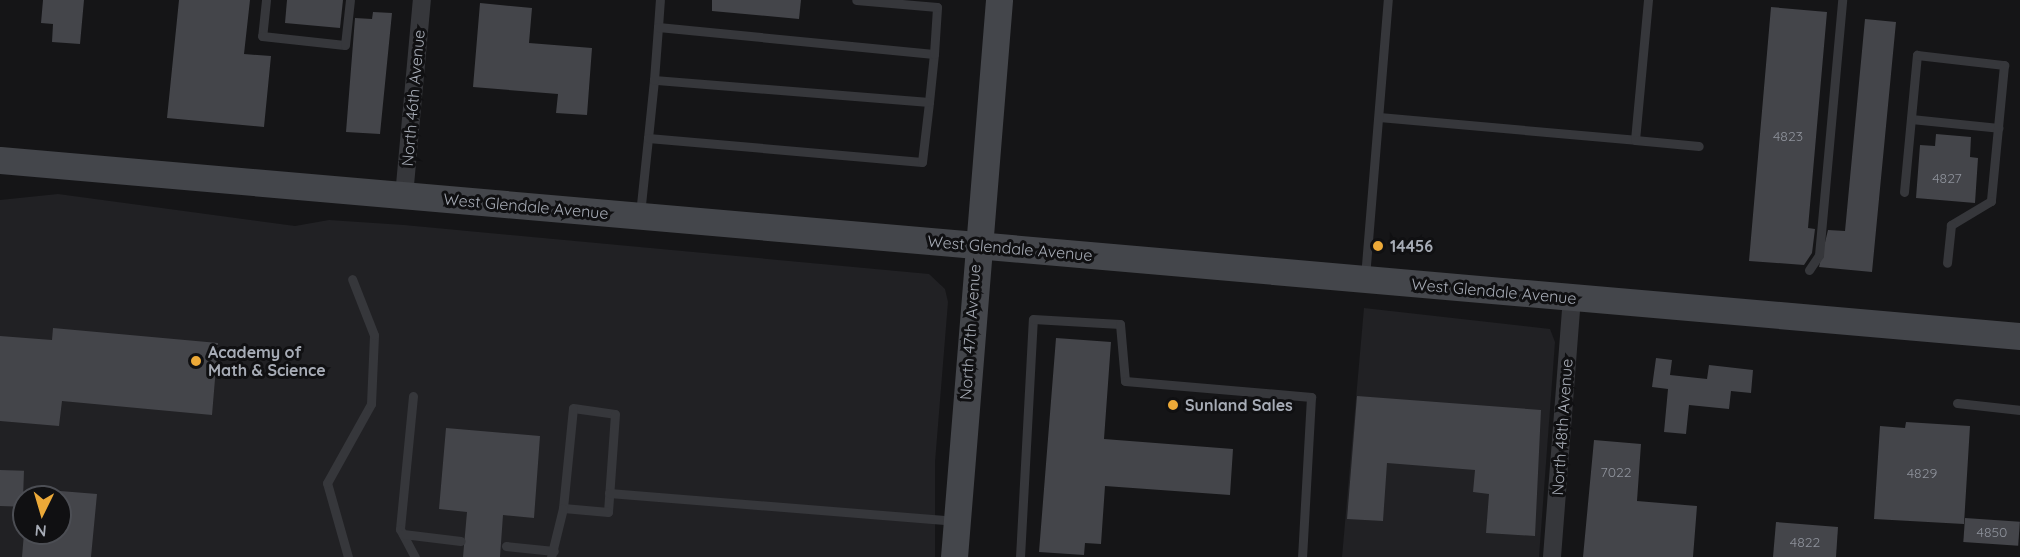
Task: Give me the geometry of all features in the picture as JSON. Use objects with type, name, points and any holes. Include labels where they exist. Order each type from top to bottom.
[{"type":"main road","name":"North 47th Avenue","points":[[954,557],[976,245],[999,0]]},
{"type":"main road","name":"West Glendale Avenue","points":[[0,160],[2020,336]]},
{"type":"street","name":"North 46th Avenue","points":[[404,196],[422,0]]},
{"type":"street","name":"North 48th Avenue","points":[[1552,557],[1572,297]]},
{"type":"lane","points":[[266,0],[262,36],[345,45],[350,0]]},
{"type":"lane","points":[[640,216],[660,0]]},
{"type":"lane","points":[[648,138],[922,162],[937,4],[856,0]]},
{"type":"lane","points":[[1365,279],[1389,0]]},
{"type":"lane","points":[[1635,141],[1648,0]]},
{"type":"lane","points":[[1809,270],[1819,255],[1842,0]]},
{"type":"lane","points":[[658,27],[933,54]]},
{"type":"lane","points":[[1904,192],[1917,56],[2004,65],[1991,201],[1951,225],[1947,263]]},
{"type":"lane","points":[[654,80],[929,102]]},
{"type":"lane","points":[[1379,117],[1699,146]]},
{"type":"lane","points":[[1911,119],[1999,128]]},
{"type":"lane","points":[[348,557],[327,483],[371,404],[374,335],[352,279]]},
{"type":"lane","points":[[1020,557],[1033,319],[1120,324],[1125,381],[1311,397],[1302,557]]},
{"type":"lane","points":[[413,396],[403,534],[415,557]]},
{"type":"lane","points":[[1957,403],[2020,410]]},
{"type":"lane","points":[[506,546],[552,554],[563,508],[573,408],[615,414],[608,512],[563,508]]},
{"type":"lane","points":[[609,493],[957,522]]},
{"type":"lane","points":[[403,534],[461,541]]},
{"type":"shaded area","points":[[58,194],[295,226],[329,220],[404,225],[929,274],[945,289],[948,302],[935,462],[935,557],[0,557],[0,200]]},
{"type":"shaded area","points":[[1364,308],[1550,329],[1555,342],[1539,557],[1342,557]]},
{"type":"building","points":[[43,0],[84,0],[80,44],[52,42],[53,24],[41,23]]},
{"type":"building","points":[[179,0],[250,0],[244,54],[271,56],[264,127],[167,118]]},
{"type":"building","points":[[287,0],[343,0],[340,28],[285,23]]},
{"type":"building","points":[[712,0],[801,0],[799,19],[712,11]]},
{"type":"building","points":[[480,3],[532,8],[529,43],[592,48],[587,115],[556,113],[558,94],[473,87]]},
{"type":"building","points":[[1771,7],[1827,12],[1808,228],[1815,229],[1812,253],[1804,265],[1749,261]]},
{"type":"building","points":[[373,12],[392,13],[380,134],[346,132],[355,18],[372,19]]},
{"type":"building","points":[[1865,19],[1896,22],[1872,272],[1819,267],[1828,230],[1845,231]]},
{"type":"building","points":[[1936,134],[1971,137],[1970,157],[1978,158],[1975,203],[1916,198],[1920,145],[1935,146]]},
{"type":"building","points":[[53,328],[218,343],[212,415],[62,401],[59,426],[0,421],[0,336],[52,340]]},
{"type":"building","points":[[1056,338],[1111,342],[1104,439],[1233,449],[1230,495],[1105,486],[1101,544],[1085,543],[1084,555],[1039,552]]},
{"type":"building","points":[[1656,358],[1672,360],[1670,375],[1707,379],[1709,365],[1753,370],[1751,393],[1731,391],[1729,409],[1689,405],[1686,434],[1664,432],[1668,389],[1652,387]]},
{"type":"building","points":[[1357,396],[1541,410],[1535,536],[1486,533],[1489,494],[1473,492],[1475,470],[1387,463],[1383,521],[1347,519]]},
{"type":"building","points":[[1906,422],[1970,426],[1964,524],[1874,519],[1880,426],[1905,428]]},
{"type":"building","points":[[446,428],[540,436],[534,518],[503,515],[500,557],[463,557],[467,512],[439,509]]},
{"type":"building","points":[[1594,440],[1641,444],[1637,501],[1697,506],[1693,557],[1583,557]]},
{"type":"building","points":[[0,470],[24,471],[23,485],[12,485],[12,506],[0,506]]},
{"type":"building","points":[[72,492],[97,494],[91,557],[22,557],[23,545],[72,545]]},
{"type":"building","points":[[1965,518],[2020,522],[2018,546],[1963,542]]},
{"type":"building","points":[[1776,522],[1838,527],[1836,557],[1773,557]]},
{"type":"place","name":"14456","points":[[1378,246]]},
{"type":"place","name":"Academy of Math & Science","points":[[196,361]]},
{"type":"place","name":"Sunland Sales","points":[[1173,405]]}]
